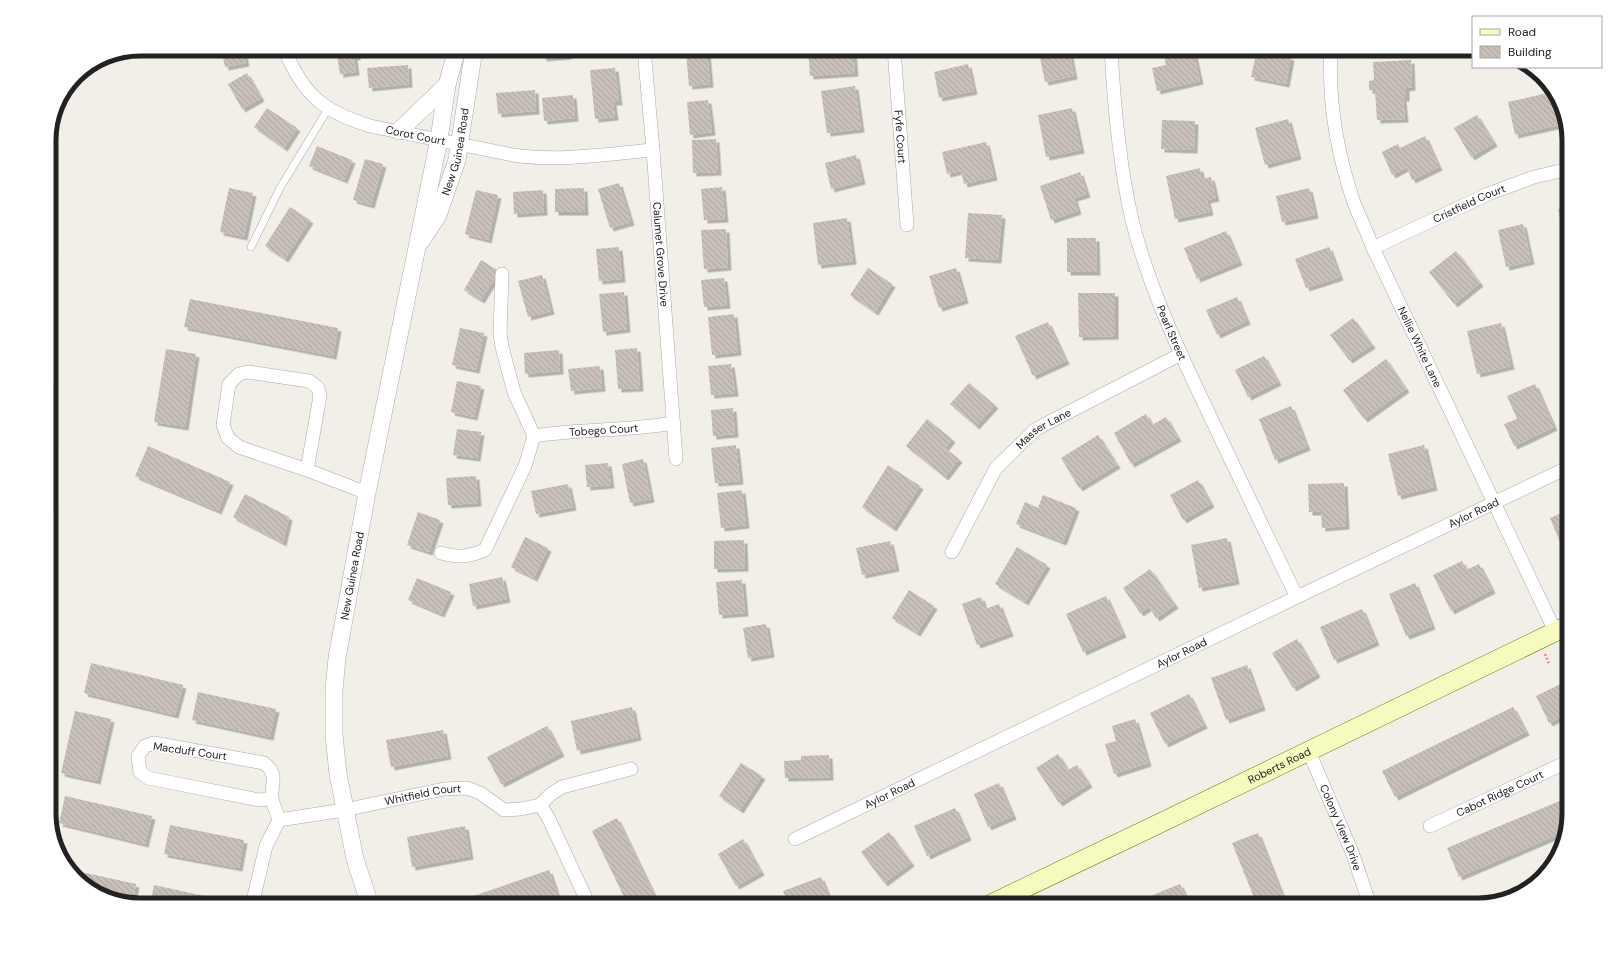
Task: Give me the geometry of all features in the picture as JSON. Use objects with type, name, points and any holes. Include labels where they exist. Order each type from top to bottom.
[{"type":"main road","name":"Roberts Road","points":[[1004,898],[1309,752],[1479,667],[1562,628]]},
{"type":"street","name":"Corot Court","points":[[287,56],[294,71],[308,91],[328,109],[355,121],[399,132],[533,158],[559,158],[653,150]]},
{"type":"street","name":"New Guinea Road","points":[[368,898],[355,859],[338,774],[334,735],[336,658],[366,493],[439,139],[447,85],[455,56]]},
{"type":"street","name":"New Guinea Road","points":[[416,248],[438,215],[457,160],[473,56]]},
{"type":"street","name":"Calumet Grove Drive","points":[[645,56],[676,459]]},
{"type":"street","name":"Fyfe Court","points":[[895,56],[907,225]]},
{"type":"street","name":"Pearl Street","points":[[1111,56],[1114,106],[1124,183],[1132,221],[1143,258],[1162,310],[1181,354],[1296,597]]},
{"type":"street","name":"Nellie White Lane","points":[[1331,56],[1331,91],[1339,144],[1344,172],[1354,202],[1373,248],[1494,503],[1562,628]]},
{"type":"street","points":[[399,132],[447,85]]},
{"type":"street","name":"Cristfield Court","points":[[1373,248],[1488,194],[1534,177],[1562,171]]},
{"type":"street","points":[[441,554],[454,557],[470,557],[485,550],[525,466],[534,436],[514,392],[502,347],[500,333],[502,274]]},
{"type":"street","name":"Masser Lane","points":[[952,552],[996,468],[1036,429],[1181,354]]},
{"type":"street","points":[[307,470],[320,396],[318,388],[309,381],[248,372],[239,374],[229,384],[223,425],[228,438],[239,447],[307,470],[366,493]]},
{"type":"street","name":"Tobego Court","points":[[534,436],[561,432],[653,427],[674,423]]},
{"type":"street","name":"Aylor Road","points":[[795,839],[1562,470]]},
{"type":"street","name":"Macduff Court","points":[[272,799],[259,800],[148,778],[140,772],[138,756],[145,746],[154,743],[264,763],[271,768],[274,776],[272,799],[279,820]]},
{"type":"street","name":"Colony View Drive","points":[[1309,752],[1352,852],[1368,898]]},
{"type":"street","name":"Cabot Ridge Court","points":[[1430,826],[1562,766]]},
{"type":"street","points":[[586,898],[548,817],[540,805],[551,794],[562,787],[631,770]]},
{"type":"street","name":"Whitfield Court","points":[[279,820],[344,810],[444,789],[467,788],[480,794],[504,810],[521,809],[540,805]]},
{"type":"street","points":[[254,898],[266,846],[279,820]]},
{"type":"lane","points":[[251,247],[280,188],[328,109]]},
{"type":"building","points":[[223,56],[244,56],[246,63],[225,67]]},
{"type":"building","points":[[337,56],[357,56],[354,57],[356,72],[340,74]]},
{"type":"building","points":[[543,56],[568,56],[543,58]]},
{"type":"building","points":[[686,56],[707,56],[710,84],[689,86]]},
{"type":"building","points":[[809,56],[854,56],[855,73],[810,76]]},
{"type":"building","points":[[1040,56],[1070,56],[1074,76],[1045,82]]},
{"type":"building","points":[[1164,56],[1195,56],[1200,81],[1157,91],[1152,68],[1166,65]]},
{"type":"building","points":[[1256,56],[1291,57],[1286,84],[1251,77]]},
{"type":"building","points":[[1411,60],[1412,87],[1406,88],[1406,98],[1403,98],[1405,119],[1377,120],[1375,91],[1369,90],[1369,81],[1374,80],[1373,62]]},
{"type":"building","points":[[968,64],[974,91],[939,98],[934,72]]},
{"type":"building","points":[[408,65],[409,84],[369,88],[367,68]]},
{"type":"building","points":[[615,68],[619,102],[613,102],[615,117],[595,119],[590,70]]},
{"type":"building","points":[[247,73],[261,98],[242,109],[228,84]]},
{"type":"building","points":[[855,86],[861,129],[827,133],[821,91]]},
{"type":"building","points":[[535,90],[536,111],[498,114],[496,93]]},
{"type":"building","points":[[1548,93],[1555,108],[1559,125],[1515,135],[1508,102]]},
{"type":"building","points":[[573,95],[575,118],[544,121],[542,98]]},
{"type":"building","points":[[708,100],[712,132],[690,135],[687,102]]},
{"type":"building","points":[[267,108],[297,128],[284,148],[254,127]]},
{"type":"building","points":[[1072,108],[1081,150],[1046,157],[1038,115]]},
{"type":"building","points":[[1477,115],[1494,143],[1471,157],[1454,128]]},
{"type":"building","points":[[1288,119],[1298,156],[1265,165],[1255,128]]},
{"type":"building","points":[[1162,120],[1195,121],[1194,150],[1161,149]]},
{"type":"building","points":[[1425,136],[1439,167],[1412,180],[1407,167],[1392,175],[1382,152],[1398,144],[1400,148]]},
{"type":"building","points":[[716,139],[718,172],[693,173],[692,140]]},
{"type":"building","points":[[986,142],[994,177],[964,184],[961,171],[947,174],[942,152]]},
{"type":"building","points":[[317,146],[352,160],[344,180],[309,166]]},
{"type":"building","points":[[856,155],[862,181],[831,189],[825,163]]},
{"type":"building","points":[[365,159],[383,164],[371,205],[353,200]]},
{"type":"building","points":[[1200,168],[1202,179],[1211,177],[1216,198],[1207,200],[1210,212],[1175,219],[1166,176]]},
{"type":"building","points":[[1080,172],[1087,194],[1074,198],[1078,211],[1051,220],[1040,186]]},
{"type":"building","points":[[619,183],[631,222],[610,228],[598,189]]},
{"type":"building","points":[[722,187],[725,219],[704,220],[701,189]]},
{"type":"building","points":[[229,188],[253,193],[244,237],[220,232]]},
{"type":"building","points":[[584,188],[585,212],[555,212],[555,189]]},
{"type":"building","points":[[1309,188],[1315,215],[1282,222],[1276,196]]},
{"type":"building","points":[[476,190],[498,195],[488,240],[465,234]]},
{"type":"building","points":[[543,190],[544,212],[514,214],[513,192]]},
{"type":"building","points":[[290,207],[310,220],[285,259],[265,246]]},
{"type":"building","points":[[1562,208],[1562,227],[1558,209]]},
{"type":"building","points":[[968,213],[1002,215],[998,260],[965,258]]},
{"type":"building","points":[[847,218],[853,261],[818,265],[813,223]]},
{"type":"building","points":[[1523,224],[1531,261],[1506,267],[1498,230]]},
{"type":"building","points":[[726,229],[728,267],[704,269],[701,230]]},
{"type":"building","points":[[1226,231],[1239,262],[1197,279],[1184,248]]},
{"type":"building","points":[[1067,238],[1096,238],[1097,272],[1067,272]]},
{"type":"building","points":[[619,247],[622,279],[599,281],[596,249]]},
{"type":"building","points":[[1329,247],[1340,277],[1306,288],[1295,259]]},
{"type":"building","points":[[1456,251],[1480,283],[1454,304],[1429,272]]},
{"type":"building","points":[[481,260],[499,271],[481,300],[464,290]]},
{"type":"building","points":[[868,268],[892,284],[875,312],[850,295]]},
{"type":"building","points":[[956,268],[965,300],[939,308],[929,276]]},
{"type":"building","points":[[542,275],[551,311],[528,317],[518,281]]},
{"type":"building","points":[[724,278],[727,305],[704,307],[701,280]]},
{"type":"building","points":[[624,292],[627,329],[603,332],[599,294]]},
{"type":"building","points":[[1078,293],[1115,293],[1115,336],[1079,337]]},
{"type":"building","points":[[1237,297],[1247,321],[1217,335],[1206,310]]},
{"type":"building","points":[[190,299],[338,328],[333,356],[184,327]]},
{"type":"building","points":[[734,314],[738,352],[712,355],[708,317]]},
{"type":"building","points":[[1353,318],[1372,345],[1349,360],[1330,335]]},
{"type":"building","points":[[1048,322],[1066,361],[1033,376],[1015,336]]},
{"type":"building","points":[[1501,323],[1511,366],[1477,374],[1467,331]]},
{"type":"building","points":[[460,328],[484,333],[476,370],[452,365]]},
{"type":"building","points":[[637,348],[640,388],[618,389],[615,350]]},
{"type":"building","points":[[166,349],[196,354],[185,427],[154,422]]},
{"type":"building","points":[[559,350],[560,371],[525,374],[524,353]]},
{"type":"building","points":[[1264,356],[1278,382],[1248,397],[1235,370]]},
{"type":"building","points":[[1386,359],[1406,389],[1364,419],[1343,390]]},
{"type":"building","points":[[731,364],[735,393],[711,395],[708,366]]},
{"type":"building","points":[[600,366],[602,388],[571,391],[568,369]]},
{"type":"building","points":[[457,381],[481,386],[474,417],[451,412]]},
{"type":"building","points":[[969,383],[995,405],[976,426],[950,404]]},
{"type":"building","points":[[1535,384],[1554,427],[1514,446],[1504,424],[1517,419],[1507,396]]},
{"type":"building","points":[[1291,406],[1307,447],[1275,460],[1259,419]]},
{"type":"building","points":[[733,408],[735,434],[713,436],[711,410]]},
{"type":"building","points":[[1146,414],[1152,425],[1166,417],[1178,438],[1131,464],[1114,433]]},
{"type":"building","points":[[927,419],[952,439],[945,448],[959,459],[945,477],[906,446]]},
{"type":"building","points":[[457,429],[481,432],[477,458],[453,455]]},
{"type":"building","points":[[1098,435],[1117,465],[1079,488],[1061,458]]},
{"type":"building","points":[[736,445],[740,481],[715,483],[711,448]]},
{"type":"building","points":[[1424,445],[1434,487],[1398,496],[1388,454]]},
{"type":"building","points":[[148,446],[230,482],[218,511],[135,476]]},
{"type":"building","points":[[643,459],[651,499],[630,503],[622,464]]},
{"type":"building","points":[[608,463],[611,485],[587,487],[585,465]]},
{"type":"building","points":[[888,465],[920,486],[893,528],[862,507]]},
{"type":"building","points":[[476,476],[478,503],[448,505],[446,478]]},
{"type":"building","points":[[1198,480],[1211,504],[1183,520],[1170,495]]},
{"type":"building","points":[[1344,483],[1346,526],[1322,528],[1321,512],[1309,512],[1308,484]]},
{"type":"building","points":[[568,484],[573,507],[536,514],[531,491]]},
{"type":"building","points":[[742,490],[746,525],[721,528],[717,493]]},
{"type":"building","points":[[245,494],[289,517],[283,543],[233,517]]},
{"type":"building","points":[[1043,495],[1076,508],[1063,542],[1016,524],[1025,502],[1038,508]]},
{"type":"building","points":[[418,512],[440,520],[429,552],[407,545]]},
{"type":"building","points":[[1562,513],[1562,547],[1550,518]]},
{"type":"building","points":[[525,537],[548,548],[534,578],[511,567]]},
{"type":"building","points":[[1227,538],[1236,581],[1199,588],[1191,545]]},
{"type":"building","points":[[744,540],[745,568],[714,569],[714,541]]},
{"type":"building","points":[[890,541],[896,568],[862,575],[856,548]]},
{"type":"building","points":[[1017,547],[1047,565],[1025,602],[995,584]]},
{"type":"building","points":[[1462,561],[1466,570],[1479,564],[1492,590],[1451,611],[1433,575]]},
{"type":"building","points":[[1150,569],[1175,605],[1156,618],[1149,607],[1140,613],[1123,588]]},
{"type":"building","points":[[502,577],[507,599],[473,606],[469,584]]},
{"type":"building","points":[[417,578],[451,592],[441,614],[408,600]]},
{"type":"building","points":[[742,580],[745,613],[719,615],[716,582]]},
{"type":"building","points":[[1415,583],[1432,626],[1406,636],[1389,594]]},
{"type":"building","points":[[909,590],[934,606],[917,633],[892,618]]},
{"type":"building","points":[[1106,596],[1123,634],[1083,652],[1066,614]]},
{"type":"building","points":[[981,597],[985,609],[999,604],[1010,633],[977,645],[962,604]]},
{"type":"building","points":[[1362,609],[1376,642],[1334,660],[1320,627]]},
{"type":"building","points":[[766,624],[771,654],[748,658],[743,628]]},
{"type":"building","points":[[1297,639],[1317,674],[1293,688],[1272,653]]},
{"type":"building","points":[[91,663],[183,685],[175,715],[84,693]]},
{"type":"building","points":[[1247,665],[1262,707],[1226,720],[1211,678]]},
{"type":"building","points":[[1562,683],[1562,716],[1549,723],[1536,696]]},
{"type":"building","points":[[198,692],[276,709],[270,737],[192,720]]},
{"type":"building","points":[[1189,694],[1204,725],[1165,744],[1150,713]]},
{"type":"building","points":[[632,707],[638,737],[577,751],[571,721]]},
{"type":"building","points":[[1513,707],[1526,732],[1395,797],[1382,771]]},
{"type":"building","points":[[75,711],[111,719],[97,781],[61,773]]},
{"type":"building","points":[[1135,719],[1148,763],[1114,774],[1105,744],[1116,741],[1112,726]]},
{"type":"building","points":[[547,726],[561,753],[501,784],[487,757]]},
{"type":"building","points":[[443,730],[448,756],[391,767],[386,740]]},
{"type":"building","points":[[1058,754],[1068,770],[1077,765],[1089,784],[1059,803],[1036,768]]},
{"type":"building","points":[[829,755],[830,777],[785,778],[784,761],[801,760],[801,756]]},
{"type":"building","points":[[741,763],[762,776],[740,810],[719,796]]},
{"type":"building","points":[[999,783],[1013,816],[988,827],[974,794]]},
{"type":"building","points":[[65,796],[152,816],[145,844],[59,823]]},
{"type":"building","points":[[1562,800],[1559,834],[1459,877],[1447,848]]},
{"type":"building","points":[[955,808],[968,837],[927,856],[914,826]]},
{"type":"building","points":[[617,818],[656,898],[625,898],[592,831]]},
{"type":"building","points":[[170,825],[244,840],[239,868],[164,854]]},
{"type":"building","points":[[465,826],[470,856],[412,867],[407,837]]},
{"type":"building","points":[[889,832],[911,863],[884,883],[861,852]]},
{"type":"building","points":[[1258,833],[1283,898],[1254,898],[1232,843]]},
{"type":"building","points":[[743,839],[761,872],[736,886],[718,854]]},
{"type":"building","points":[[549,870],[558,897],[555,898],[467,898]]},
{"type":"building","points":[[80,872],[136,884],[133,897],[118,895],[98,887]]},
{"type":"building","points":[[821,877],[829,898],[786,898],[783,891]]},
{"type":"building","points":[[1180,884],[1186,898],[1154,898],[1153,895]]},
{"type":"building","points":[[154,885],[214,898],[151,898]]}]
